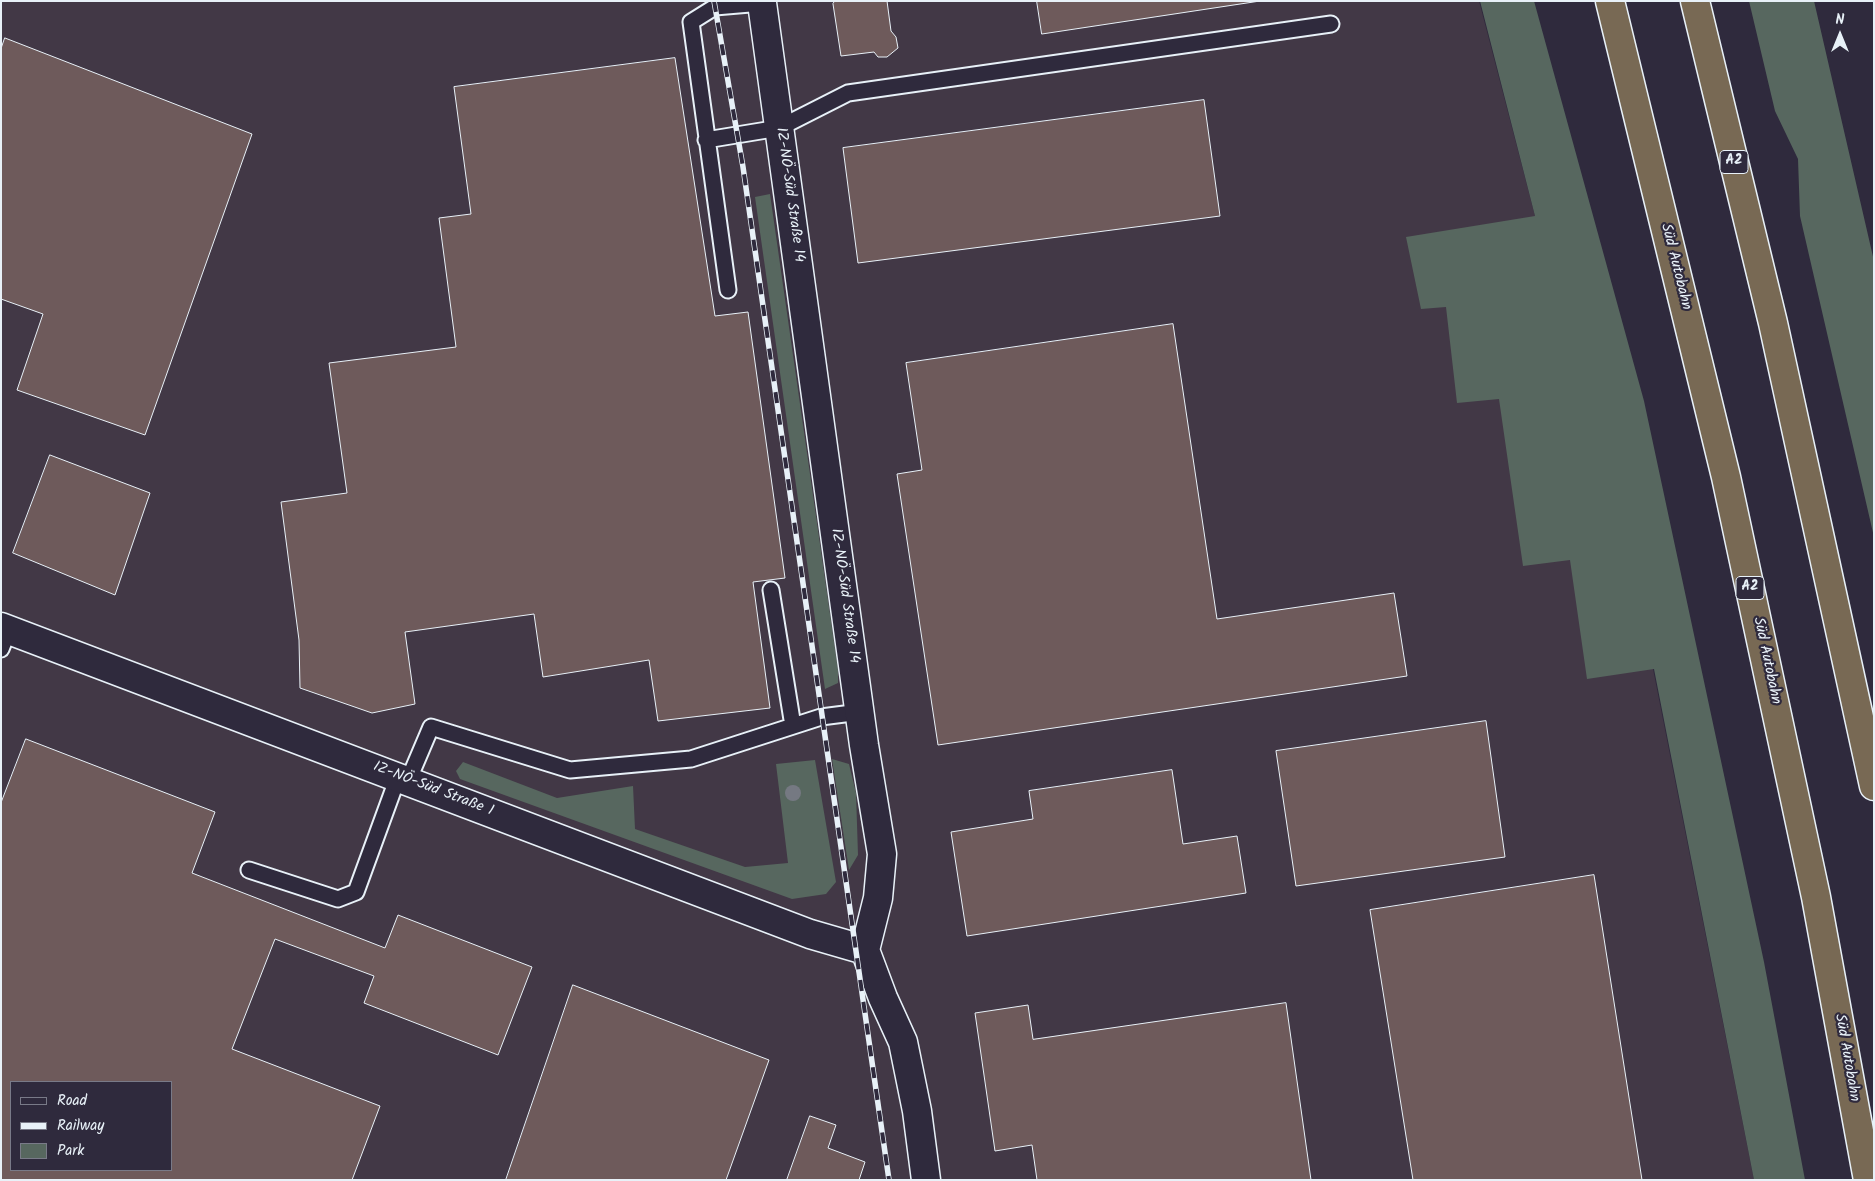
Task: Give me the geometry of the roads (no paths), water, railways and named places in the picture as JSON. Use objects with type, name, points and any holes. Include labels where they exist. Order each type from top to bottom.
[{"type":"highway","name":"Süd Autobahn","points":[[1610,1],[1726,477],[1816,897],[1868,1180]]},
{"type":"highway","name":"A2","points":[[1695,1],[1773,323],[1874,786]]},
{"type":"street","name":"IZ-NÖ-Süd Straße 14","points":[[762,2],[860,712],[882,854],[878,898],[865,950]]},
{"type":"street","name":"IZ-NÖ-Süd Straße 1","points":[[4,635],[403,779],[810,934],[865,950]]},
{"type":"street","points":[[865,950],[883,998],[903,1042],[926,1180]]},
{"type":"lane","points":[[728,290],[691,22],[715,7],[762,2]]},
{"type":"lane","points":[[706,140],[779,128],[848,93],[1331,24]]},
{"type":"lane","points":[[771,590],[793,726]]},
{"type":"lane","points":[[249,870],[338,899],[356,892],[403,779],[431,727],[570,770],[691,759],[821,717],[860,712]]},
{"type":"railway","points":[[714,1],[743,167],[889,1180]]}]
